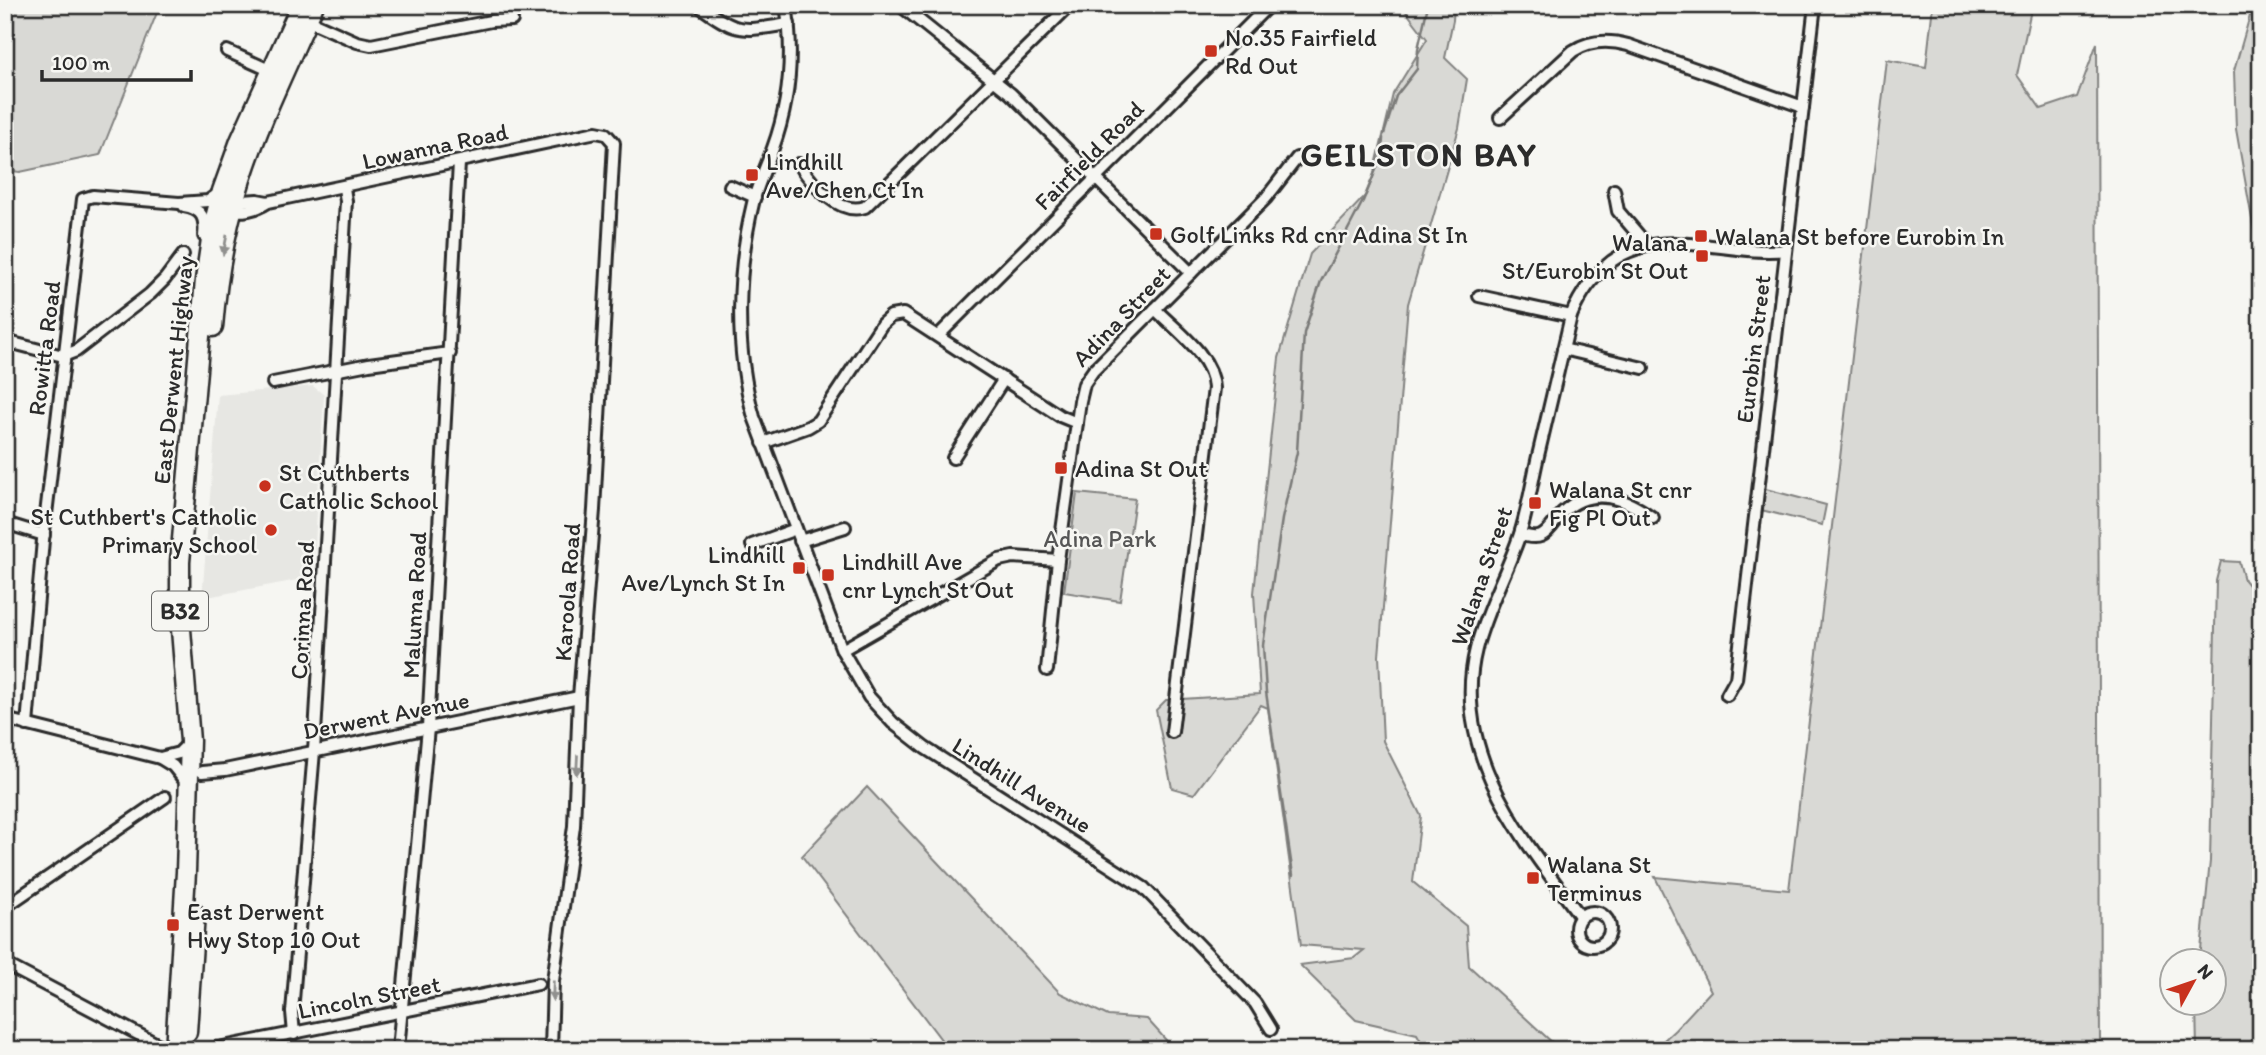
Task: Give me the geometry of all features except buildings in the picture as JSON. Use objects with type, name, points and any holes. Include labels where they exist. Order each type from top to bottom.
[{"type":"main road","name":"East Derwent Highway","points":[[185,1050],[193,967],[202,772],[201,724],[191,608],[191,564],[213,321],[227,202],[240,141],[277,74],[305,12]]},
{"type":"main road","name":"East Derwent Highway","points":[[174,1050],[190,741],[180,617],[180,562],[207,263],[227,202]]},
{"type":"street","points":[[698,5],[720,21],[739,29],[789,24]]},
{"type":"street","name":"Lindhill Avenue","points":[[786,5],[791,59],[785,106],[755,197],[741,284],[740,313],[748,395],[763,443],[842,650],[869,697],[906,734],[1144,888],[1255,1003],[1271,1029]]},
{"type":"street","points":[[900,5],[995,80],[1191,273]]},
{"type":"street","points":[[799,164],[814,183],[844,207],[855,210],[865,207],[1070,5]]},
{"type":"street","name":"Fairfield Road","points":[[939,335],[1269,5]]},
{"type":"street","name":"Eurobin Street","points":[[1727,695],[1736,679],[1815,5]]},
{"type":"street","points":[[305,12],[357,42],[371,46],[491,21],[512,20]]},
{"type":"street","points":[[1500,118],[1573,51],[1587,44],[1606,41],[1628,45],[1803,107]]},
{"type":"street","points":[[228,51],[277,74]]},
{"type":"street","name":"Lowanna Road","points":[[227,202],[268,202],[344,188],[596,132],[610,137]]},
{"type":"street","name":"Karoola Road","points":[[551,1050],[553,981],[574,826],[579,697],[594,510],[610,237],[614,143],[610,137]]},
{"type":"street","name":"Adina Street","points":[[1047,670],[1058,560],[1081,393],[1087,378],[1266,198],[1297,158]]},
{"type":"street","name":"Malunna Road","points":[[398,1050],[428,728],[459,163]]},
{"type":"street","points":[[730,186],[755,197]]},
{"type":"street","name":"Corinna Road","points":[[294,1034],[292,1013],[314,751],[346,201],[344,188]]},
{"type":"street","points":[[1615,190],[1618,211],[1647,245]]},
{"type":"street","name":"Rowitta Road","points":[[27,724],[63,356],[83,199],[93,196],[178,203],[227,202]]},
{"type":"street","name":"Rowitta Road","points":[[178,203],[198,209],[205,219],[203,244],[207,263]]},
{"type":"street","name":"Walana Street","points":[[1580,916],[1535,855],[1498,797],[1480,755],[1472,721],[1472,675],[1477,648],[1520,535],[1571,316],[1579,298],[1595,276],[1617,258],[1647,245],[1667,243],[1762,252],[1786,250]]},
{"type":"street","points":[[5,341],[63,356],[82,347],[150,294],[183,256]]},
{"type":"street","points":[[1479,296],[1571,316]]},
{"type":"street","points":[[1155,309],[1202,357],[1214,381],[1172,732]]},
{"type":"street","points":[[763,443],[818,421],[882,324],[891,316],[903,314],[1060,416],[1077,423]]},
{"type":"street","points":[[1563,349],[1643,368]]},
{"type":"street","points":[[273,383],[450,353]]},
{"type":"street","points":[[953,458],[1004,379]]},
{"type":"street","points":[[1520,535],[1539,537],[1545,534],[1566,509],[1597,497],[1624,500],[1653,517]]},
{"type":"street","points":[[5,523],[44,535]]},
{"type":"street","points":[[800,541],[845,527]]},
{"type":"street","points":[[752,545],[796,529]]},
{"type":"street","points":[[842,650],[999,560],[1013,556],[1058,560]]},
{"type":"street","name":"Derwent Avenue","points":[[202,772],[225,770],[579,697]]},
{"type":"street","points":[[5,719],[160,758],[173,766],[189,786]]},
{"type":"street","points":[[160,758],[179,753],[190,741]]},
{"type":"street","points":[[5,906],[165,797]]},
{"type":"street","points":[[5,964],[157,1044],[174,1050]]},
{"type":"street","name":"Lincoln Street","points":[[208,1050],[538,984]]},
{"type":"shaded area","name":"St Cuthberts Catholic School","points":[[313,386],[324,395],[313,577],[202,598],[218,395]]},
{"type":"green space","points":[[5,5],[160,5],[100,155],[20,172],[5,170]]},
{"type":"green space","points":[[1401,5],[1454,5],[1445,58],[1467,79],[1459,128],[1408,304],[1379,656],[1383,741],[1421,816],[1413,882],[1466,926],[1469,966],[1554,1044],[1573,1050],[1426,1050],[1417,1034],[1356,1020],[1300,965],[1354,958],[1364,950],[1301,945],[1268,708],[1261,705],[1194,794],[1172,788],[1156,710],[1166,700],[1260,694],[1254,593],[1279,358],[1310,254],[1366,195],[1373,178],[1393,94],[1427,39]]},
{"type":"green space","points":[[1933,5],[2032,5],[2017,75],[2041,109],[2077,97],[2097,43],[2100,1050],[1653,1050],[1711,991],[1655,877],[1789,890],[1887,60],[1926,67]]},
{"type":"green space","points":[[2253,5],[2261,5],[2261,270],[2236,129],[2234,71]]},
{"type":"green space","points":[[1762,488],[1826,505],[1822,525],[1761,510]]},
{"type":"green space","name":"Adina Park","points":[[1077,493],[1135,499],[1120,601],[1064,592]]},
{"type":"green space","points":[[2221,561],[2239,562],[2244,580],[2261,601],[2261,1050],[2197,1050],[2196,1016],[2228,1016],[2228,946],[2201,946],[2210,861],[2216,581]]},
{"type":"green space","points":[[867,787],[1060,993],[1108,1016],[1147,1019],[1175,1050],[949,1050],[802,856]]},
{"type":"waterway","points":[[1384,134],[1396,96],[1417,69],[1418,49],[1428,5]]},
{"type":"waterway","points":[[1293,875],[1266,692],[1263,645],[1282,519],[1297,452],[1304,333],[1321,281],[1363,201],[1382,155],[1383,138]]},
{"type":"place","name":"No.35 Fairfield Rd Out","points":[[1211,51]]},
{"type":"place","name":"Lindhill Ave/Chen Ct In","points":[[752,175]]},
{"type":"place","name":"Golf Links Rd cnr Adina St In","points":[[1156,234]]},
{"type":"place","name":"Walana St before Eurobin In","points":[[1701,236]]},
{"type":"place","name":"Walana St/Eurobin St Out","points":[[1702,256]]},
{"type":"place","name":"Adina St Out","points":[[1061,468]]},
{"type":"place","name":"St Cuthberts Catholic School","points":[[265,486]]},
{"type":"place","name":"Walana St cnr Fig Pl Out","points":[[1535,503]]},
{"type":"place","name":"St Cuthbert's Catholic Primary School","points":[[271,530]]},
{"type":"place","name":"Lindhill Ave/Lynch St In","points":[[799,568]]},
{"type":"place","name":"Lindhill Ave cnr Lynch St Out","points":[[828,575]]},
{"type":"place","name":"Walana St Terminus","points":[[1533,878]]},
{"type":"place","name":"East Derwent Hwy Stop 10 Out","points":[[173,925]]},
{"type":"district","name":"GEILSTON BAY","points":[[1419,155]]}]
